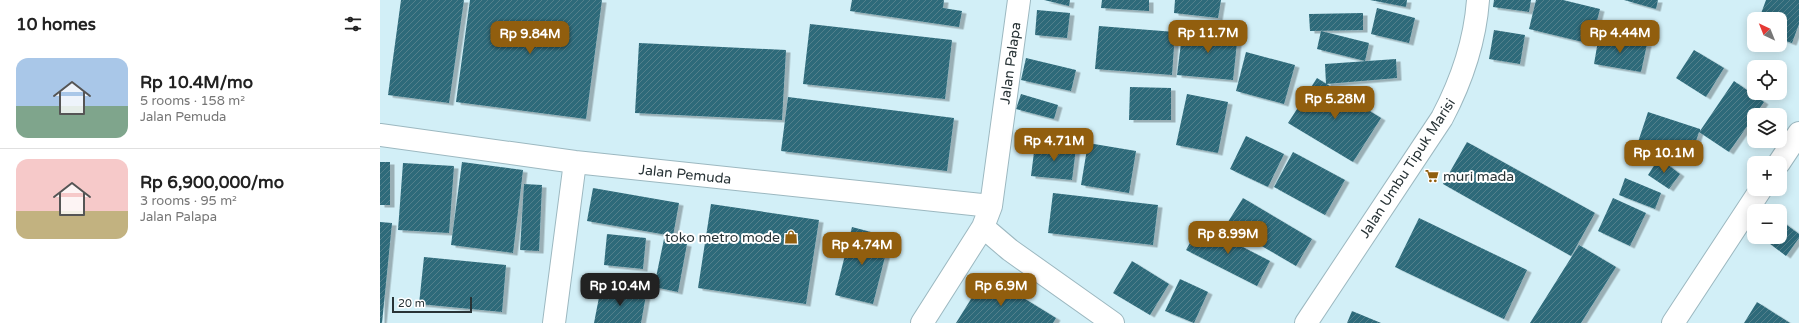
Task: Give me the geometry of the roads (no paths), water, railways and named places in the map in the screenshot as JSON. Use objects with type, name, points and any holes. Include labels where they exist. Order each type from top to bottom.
[{"type":"street","name":"Jalan Palapa","points":[[922,323],[983,227],[991,206],[1019,0]]},
{"type":"street","name":"Jalan Umbu Tipuk Marisi","points":[[1306,323],[1442,118],[1456,91],[1468,52],[1478,0]]},
{"type":"street","points":[[1784,156],[1799,133]]},
{"type":"street","name":"Jalan Pemuda","points":[[380,135],[575,162],[991,206]]},
{"type":"street","points":[[554,323],[575,162]]},
{"type":"street","points":[[1673,323],[1756,196]]},
{"type":"street","points":[[983,227],[1010,250],[1113,323]]},
{"type":"place","name":"muri mada","points":[[1432,176]]},
{"type":"place","name":"toko metro mode","points":[[791,237]]}]
